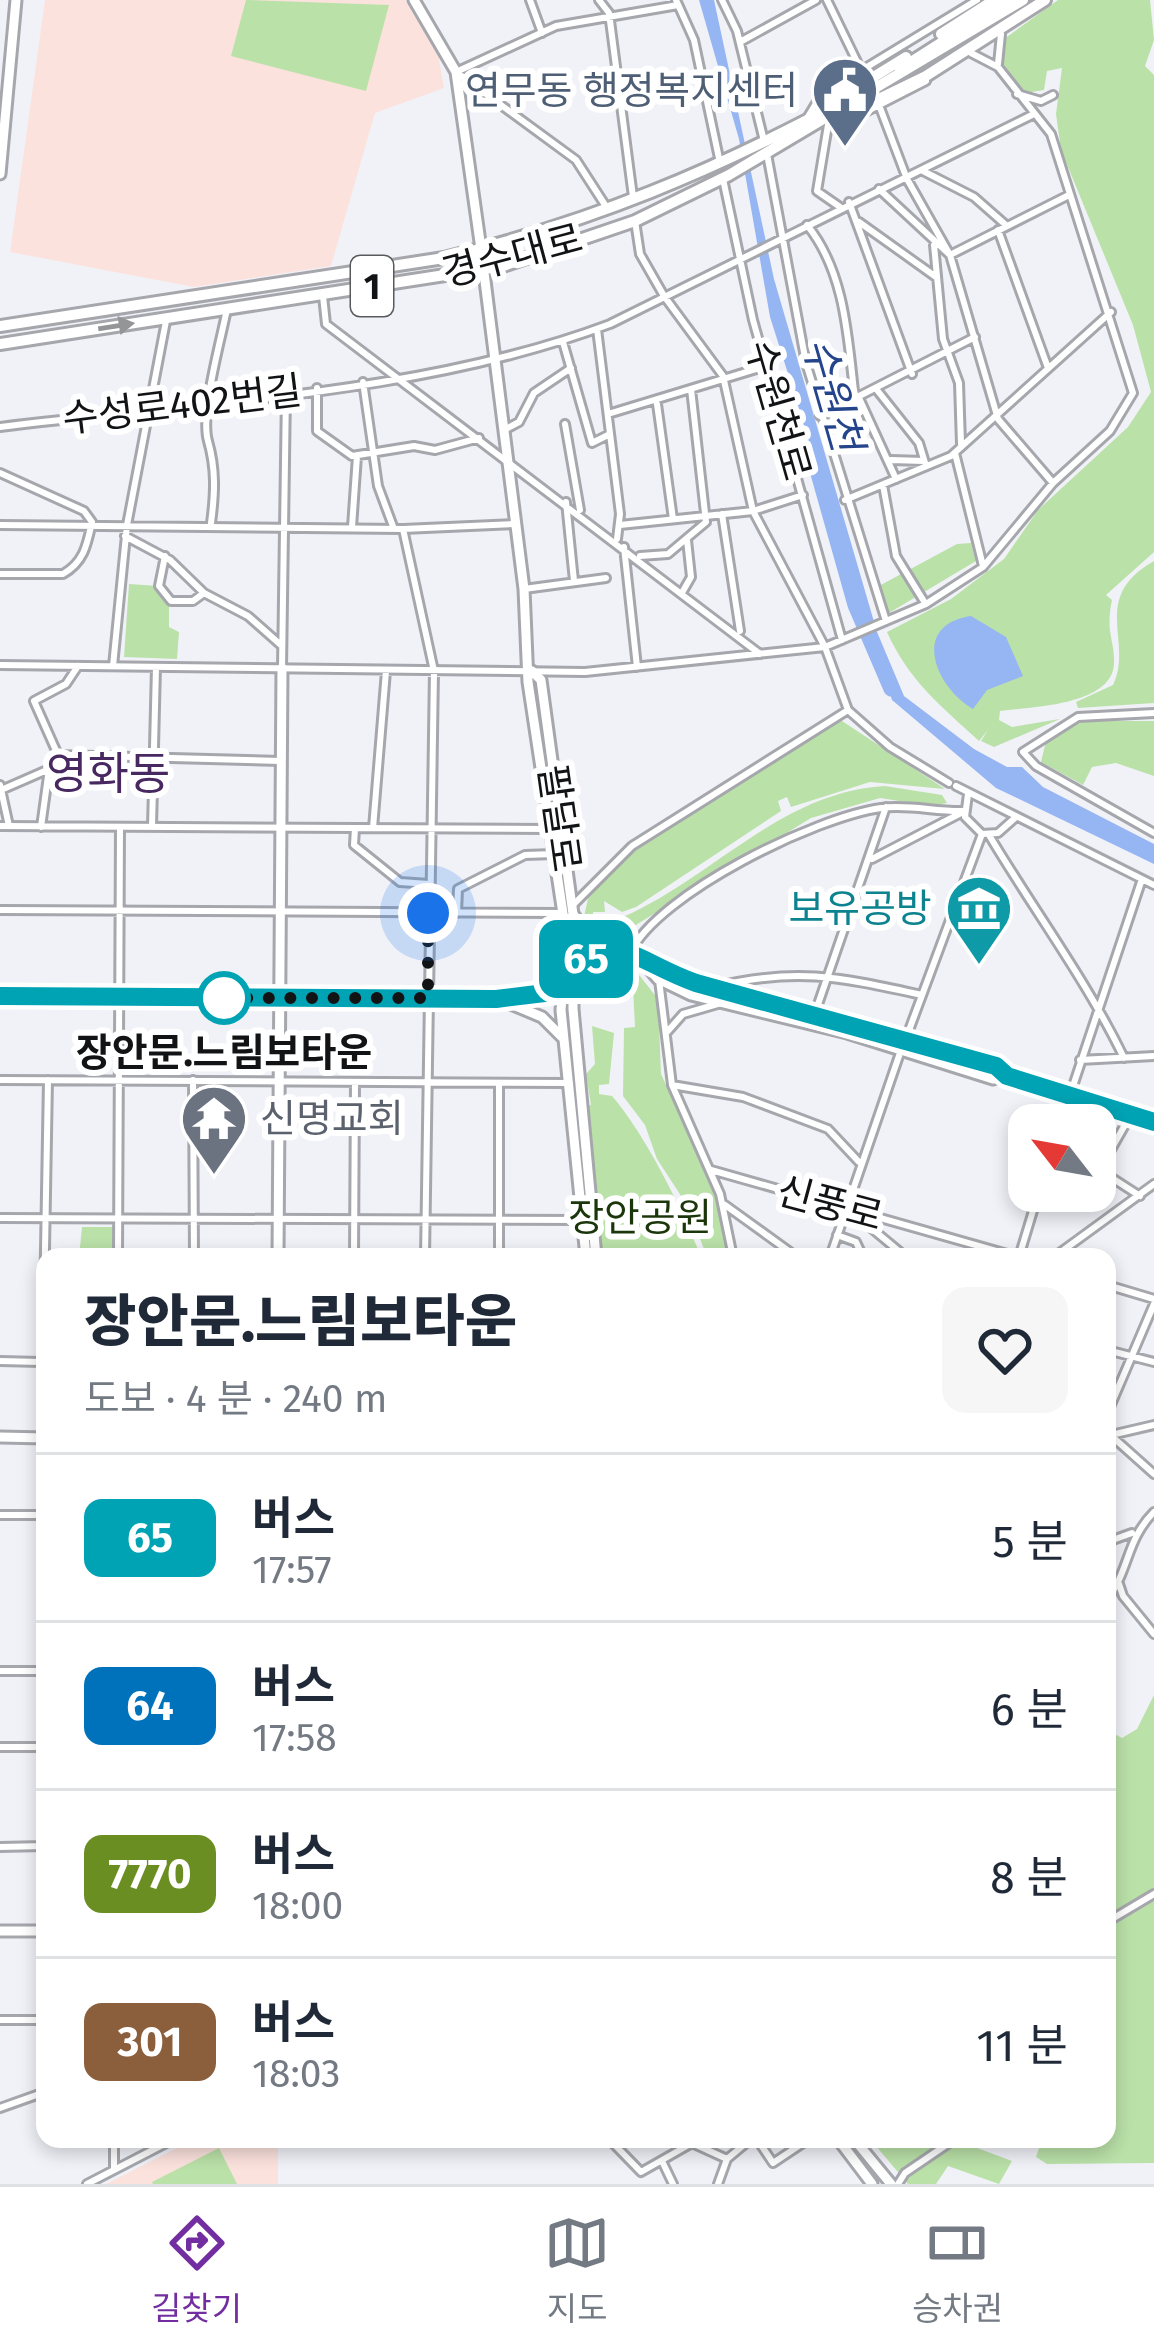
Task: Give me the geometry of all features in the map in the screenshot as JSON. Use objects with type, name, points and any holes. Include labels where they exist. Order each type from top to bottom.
[{"type":"main road","points":[[860,93],[867,80],[994,0]]},
{"type":"main road","name":"1","points":[[820,125],[860,93],[1008,0]]},
{"type":"main road","name":"1","points":[[725,171],[820,125],[1024,0]]},
{"type":"main road","points":[[820,125],[926,76],[1048,0]]},
{"type":"main road","name":"경수대로","points":[[0,326],[481,249],[725,171]]},
{"type":"main road","name":"경수대로","points":[[0,344],[484,270],[635,220],[725,171]]},
{"type":"street","points":[[0,174],[3,99],[16,0]]},
{"type":"street","points":[[414,0],[456,71],[576,160],[608,209]]},
{"type":"street","points":[[530,0],[542,33]]},
{"type":"street","points":[[599,0],[609,13],[634,201]]},
{"type":"street","name":"수원천로","points":[[722,0],[740,42],[820,416],[883,622]]},
{"type":"street","points":[[740,42],[816,0]]},
{"type":"street","points":[[827,0],[862,71]]},
{"type":"street","points":[[820,125],[879,105],[1001,34],[1048,0]]},
{"type":"street","points":[[456,71],[542,33],[633,5],[677,2]]},
{"type":"street","name":"수원천로","points":[[677,2],[694,40],[766,366],[844,639]]},
{"type":"street","points":[[840,207],[817,191],[820,95],[970,2]]},
{"type":"street","points":[[998,68],[1001,34]]},
{"type":"street","points":[[0,665],[386,671],[637,667],[824,647],[926,604],[983,567],[1053,483],[1110,431],[1131,404],[1129,373],[1111,312],[1051,134],[998,68],[970,53]]},
{"type":"street","name":"팔달로","points":[[456,71],[524,590],[532,671],[528,682],[555,854],[569,911],[561,1010],[585,1248]]},
{"type":"street","points":[[1015,93],[1041,100],[1053,95]]},
{"type":"street","points":[[879,105],[907,178],[950,255],[998,413],[1053,483]]},
{"type":"street","name":"수성로402번길","points":[[0,427],[363,382],[495,362],[563,342],[1032,115]]},
{"type":"street","points":[[922,171],[974,197],[1003,228],[1048,369]]},
{"type":"street","points":[[878,188],[950,255]]},
{"type":"street","points":[[950,255],[1069,195]]},
{"type":"street","points":[[849,202],[913,374]]},
{"type":"street","points":[[635,220],[640,254],[664,296],[723,376],[753,511],[824,647],[848,710],[890,747],[968,794],[1154,885]]},
{"type":"street","points":[[856,220],[937,278]]},
{"type":"street","points":[[807,225],[821,243],[844,308],[857,399],[892,460],[896,479]]},
{"type":"street","points":[[934,241],[943,338],[959,383],[958,450],[983,567]]},
{"type":"street","points":[[323,292],[326,324],[740,634],[760,654]]},
{"type":"street","points":[[211,524],[217,476],[208,441],[211,400],[227,307]]},
{"type":"street","points":[[845,500],[958,450],[1111,312]]},
{"type":"street","points":[[113,666],[125,536],[167,317]]},
{"type":"street","points":[[597,329],[620,525],[616,541]]},
{"type":"street","points":[[820,416],[913,374],[975,338]]},
{"type":"street","points":[[563,342],[592,443],[610,434]]},
{"type":"street","points":[[608,414],[766,366]]},
{"type":"street","points":[[502,431],[519,422],[534,393],[571,368]]},
{"type":"street","points":[[363,382],[374,454],[399,529],[434,671],[428,828],[425,1248]]},
{"type":"street","points":[[317,388],[317,431],[357,456],[415,446],[454,447],[479,438]]},
{"type":"street","points":[[636,556],[668,554],[707,516],[691,389]]},
{"type":"street","points":[[877,390],[919,443],[926,464]]},
{"type":"street","points":[[278,1248],[286,392]]},
{"type":"street","points":[[657,402],[673,519]]},
{"type":"street","points":[[565,424],[580,513]]},
{"type":"street","points":[[352,527],[357,456]]},
{"type":"street","points":[[892,460],[926,464]]},
{"type":"street","points":[[0,473],[84,511],[92,522]]},
{"type":"street","points":[[883,485],[896,556],[926,604]]},
{"type":"street","points":[[620,525],[753,511],[803,495]]},
{"type":"street","points":[[566,502],[574,581]]},
{"type":"street","points":[[722,514],[740,634]]},
{"type":"street","points":[[0,574],[63,574],[72,569],[81,561],[92,522]]},
{"type":"street","points":[[0,525],[92,522],[399,529],[514,524]]},
{"type":"street","points":[[125,536],[165,556],[204,593],[248,616],[282,646]]},
{"type":"street","points":[[683,592],[691,577],[687,540]]},
{"type":"street","points":[[624,547],[637,667]]},
{"type":"street","points":[[165,556],[159,586],[171,601],[193,601],[204,593]]},
{"type":"street","points":[[524,590],[606,578]]},
{"type":"street","points":[[41,827],[49,770],[58,755],[34,701],[66,684],[77,666]]},
{"type":"street","points":[[152,827],[150,757],[156,667]]},
{"type":"street","points":[[373,828],[386,671]]},
{"type":"street","name":"팔달로","points":[[532,671],[541,680],[569,911],[595,1248]]},
{"type":"street","points":[[0,910],[569,911],[632,846],[848,710]]},
{"type":"street","points":[[1154,713],[1114,712],[1067,722],[1026,746],[1025,757],[1154,833]]},
{"type":"street","points":[[58,755],[280,760]]},
{"type":"street","points":[[49,770],[1,788],[4,826],[552,829]]},
{"type":"street","points":[[968,794],[966,822],[986,834],[1067,966],[1100,1007],[1124,1058]]},
{"type":"street","points":[[0,996],[496,999],[553,992],[573,969],[598,952],[623,949],[761,851],[813,824],[886,807],[964,811]]},
{"type":"street","points":[[815,1013],[886,807]]},
{"type":"street","points":[[870,861],[964,811]]},
{"type":"street","points":[[986,834],[1010,827],[1016,818]]},
{"type":"street","points":[[118,1248],[120,827]]},
{"type":"street","points":[[355,828],[354,845],[400,882],[428,884]]},
{"type":"street","points":[[833,1248],[859,1162],[986,834]]},
{"type":"street","points":[[457,913],[458,890],[525,855],[555,854]]},
{"type":"street","points":[[1067,1104],[1142,879]]},
{"type":"street","points":[[569,911],[584,929],[714,987],[815,1013],[903,1046]]},
{"type":"street","points":[[623,949],[674,989],[996,1066],[1007,1076],[1154,1122]]},
{"type":"street","points":[[714,987],[771,973],[828,975],[922,995]]},
{"type":"street","points":[[658,979],[672,1085],[711,1170],[731,1248]]},
{"type":"street","points":[[496,999],[542,1017],[559,1030],[566,1047]]},
{"type":"street","points":[[664,1035],[683,1014],[725,1002]]},
{"type":"street","points":[[1078,1060],[1154,1056]]},
{"type":"street","points":[[0,1080],[569,1083]]},
{"type":"street","points":[[44,1248],[49,1080]]},
{"type":"street","points":[[193,1081],[194,1248]]},
{"type":"street","points":[[354,1248],[355,1082]]},
{"type":"street","points":[[499,1084],[500,1248]]},
{"type":"street","points":[[672,1085],[743,1097],[828,1129],[859,1162]]},
{"type":"street","points":[[1116,1138],[1130,1116]]},
{"type":"street","name":"신풍로","points":[[711,1170],[988,1248]]},
{"type":"street","points":[[1116,1180],[1140,1196]]},
{"type":"street","points":[[1067,1248],[1154,1184]]},
{"type":"street","points":[[722,1203],[782,1248]]},
{"type":"street","points":[[1022,1248],[1033,1212]]},
{"type":"street","points":[[872,1214],[870,1226],[896,1248]]},
{"type":"street","points":[[0,1218],[583,1220]]},
{"type":"street","points":[[837,1234],[859,1248]]},
{"type":"street","points":[[1116,1288],[1154,1302],[1116,1393]]},
{"type":"street","points":[[1116,1351],[1154,1362]]},
{"type":"street","points":[[0,1361],[36,1362]]},
{"type":"street","points":[[1116,1432],[1154,1425]]},
{"type":"street","points":[[0,1437],[36,1438]]},
{"type":"street","points":[[1116,1441],[1154,1474]]},
{"type":"street","points":[[1116,1539],[1133,1533],[1154,1512]]},
{"type":"street","points":[[0,1514],[36,1515]]},
{"type":"street","points":[[1116,1587],[1133,1533]]},
{"type":"street","points":[[1119,1583],[1123,1596],[1154,1634]]},
{"type":"street","points":[[0,1671],[36,1671]]},
{"type":"street","points":[[0,1747],[36,1747]]},
{"type":"street","points":[[0,1847],[36,1846]]},
{"type":"street","points":[[1116,1917],[1154,1894]]},
{"type":"street","points":[[0,1931],[36,1931]]},
{"type":"street","points":[[0,2020],[36,2020]]},
{"type":"street","points":[[0,2108],[36,2095]]},
{"type":"street","points":[[114,2148],[114,2168]]},
{"type":"street","points":[[86,2184],[155,2148]]},
{"type":"street","points":[[618,2148],[641,2171],[685,2148]]},
{"type":"street","points":[[702,2148],[728,2159]]},
{"type":"street","points":[[718,2184],[728,2159],[742,2148]]},
{"type":"street","points":[[761,2148],[773,2163],[796,2148]]},
{"type":"street","points":[[845,2148],[872,2184]]},
{"type":"street","points":[[862,2148],[894,2184],[942,2148]]},
{"type":"street","points":[[662,2161],[674,2184]]},
{"type":"shaded area","points":[[45,0],[405,0],[438,53],[444,88],[375,113],[331,266],[194,287],[10,252]]},
{"type":"shaded area","points":[[177,2148],[278,2148],[278,2184],[106,2184]]},
{"type":"green space","points":[[246,0],[389,5],[366,91],[231,56]]},
{"type":"green space","points":[[1058,0],[1150,0],[1154,40],[1145,66],[1154,75],[1154,552],[1106,595],[1112,600],[1114,664],[1110,678],[1067,702],[1000,711],[999,720],[1012,727],[1060,719],[994,747],[981,741],[988,730],[979,741],[927,692],[887,632],[951,599],[1004,559],[1038,510],[1128,427],[1151,392],[1133,325],[1061,150],[1056,114],[1062,68],[1047,71],[1044,90],[1025,93],[998,57],[1004,39]]},
{"type":"green space","points":[[971,543],[976,561],[889,613],[877,587],[957,544]]},
{"type":"green space","points":[[1154,561],[1154,703],[1078,708],[1076,702],[1113,685],[1118,669],[1118,605],[1134,575]]},
{"type":"green space","points":[[129,584],[158,586],[169,603],[169,627],[179,632],[177,659],[124,657]]},
{"type":"green space","points":[[839,719],[945,789],[870,782],[791,807],[787,797],[778,801],[781,811],[636,907],[622,912],[604,901],[605,912],[593,912],[593,921],[607,923],[610,934],[583,921],[588,899],[612,865]]},
{"type":"green space","points":[[1083,721],[1154,721],[1154,776],[1116,763],[1092,767],[1083,785],[1041,762],[1046,741]]},
{"type":"green space","points":[[885,786],[942,795],[947,803],[932,806],[880,798],[811,818],[621,934],[623,917],[780,820],[813,803]]},
{"type":"green space","points":[[632,966],[658,999],[661,1074],[719,1200],[727,1248],[704,1248],[687,1205],[657,1159],[645,1125],[623,1096],[624,1028],[635,1027]]},
{"type":"green space","name":"장안공원","points":[[592,1026],[614,1033],[609,1084],[599,1085],[599,1094],[612,1096],[650,1151],[697,1248],[599,1248],[586,1106],[591,1105],[586,1074],[595,1064]]},
{"type":"green space","points":[[82,1227],[113,1227],[113,1248],[80,1248]]},
{"type":"green space","points":[[1154,1695],[1154,2163],[1047,2164],[1036,2157],[1039,2148],[1116,2148],[1116,1735],[1122,1738],[1137,1729]]},
{"type":"green space","points":[[219,2148],[237,2184],[153,2184],[152,2182]]},
{"type":"green space","points":[[878,2148],[977,2148],[1012,2161],[999,2184],[948,2166],[936,2184],[908,2184]]},
{"type":"water","points":[[699,0],[714,0],[774,279],[877,632],[904,696],[974,749],[1007,767],[1022,767],[1043,787],[1154,844],[1154,864],[996,788],[892,700],[770,317],[739,139]]},
{"type":"water","points":[[971,616],[1006,637],[1023,676],[987,690],[973,709],[948,686],[935,658],[940,631]]},
{"type":"waterway","name":"수원천","points":[[797,399],[855,605],[891,689]]},
{"type":"bus line","name":"65","points":[[0,996],[496,999],[553,992],[584,960],[598,952],[620,951],[653,960],[680,978],[996,1066],[1007,1076],[1154,1122]]},
{"type":"place","name":"연무동 행정복지센터","points":[[845,149]]},
{"type":"place","name":"보유공방","points":[[979,967]]},
{"type":"place","name":"장안문.느림보타운","points":[[224,998]]},
{"type":"place","name":"신명교회","points":[[214,1177]]},
{"type":"district","name":"영화동","points":[[108,773]]},
{"type":"route","points":[[224,998],[214,998],[303,997],[428,998],[428,913]]}]
